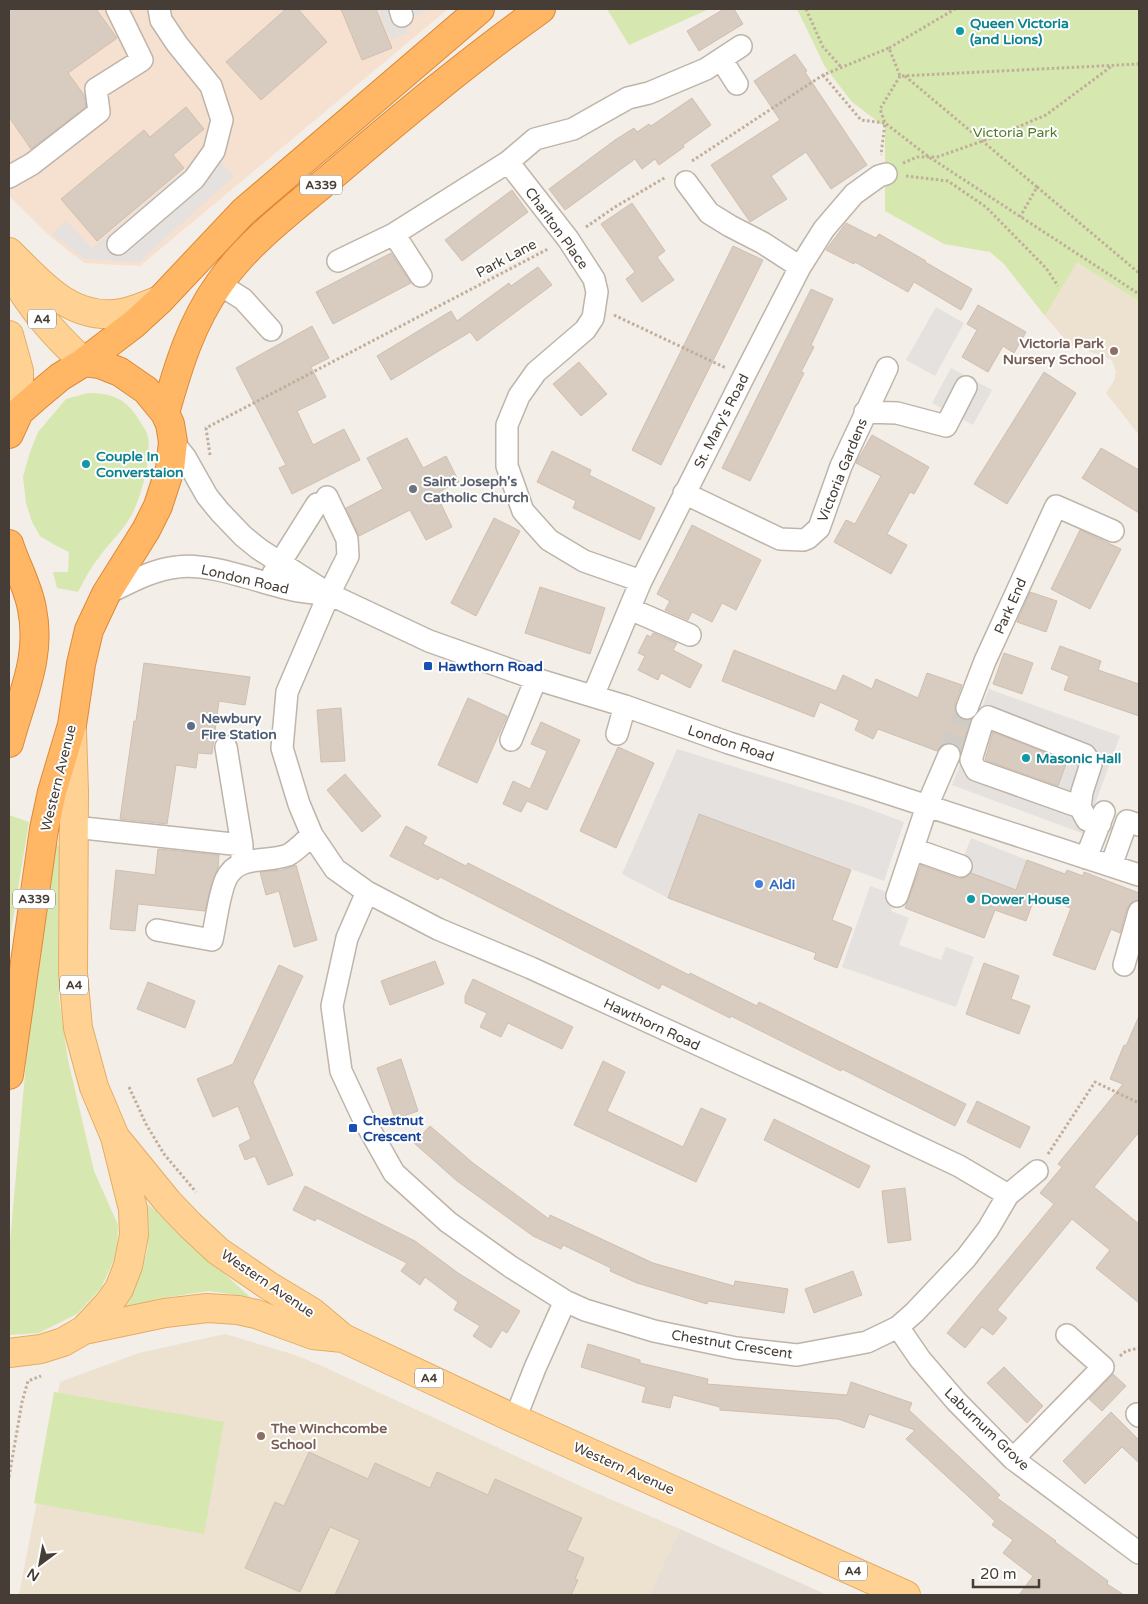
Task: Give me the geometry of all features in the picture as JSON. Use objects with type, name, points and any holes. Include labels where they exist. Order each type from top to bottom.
[{"type":"highway","name":"A339","points":[[14,423],[60,377],[84,362],[134,324],[160,300],[248,207],[480,9]]},
{"type":"highway","name":"A339","points":[[165,412],[182,354],[191,331],[219,284],[249,248],[434,90],[504,35],[541,9]]},
{"type":"highway","name":"A339","points":[[84,362],[100,364],[120,372],[146,390],[165,412],[170,424],[173,442],[170,469],[158,506],[146,530],[106,594]]},
{"type":"highway","points":[[9,743],[32,666],[36,633],[32,608],[26,589],[11,556]]},
{"type":"highway","name":"Western Avenue","points":[[9,1074],[44,829],[52,792],[72,725],[80,664],[89,630],[106,594]]},
{"type":"main road","points":[[9,252],[63,302],[76,309],[116,314],[160,300]]},
{"type":"main road","name":"A4","points":[[9,268],[38,315],[60,340],[84,362]]},
{"type":"main road","name":"A4","points":[[9,335],[19,371],[14,423]]},
{"type":"main road","name":"A4","points":[[9,1353],[41,1350],[63,1342],[84,1330],[109,1304],[119,1289],[128,1266],[134,1235],[133,1209],[115,1137],[94,1087],[78,1028],[73,973],[74,827],[72,725]]},
{"type":"main road","name":"Western Avenue","points":[[115,1137],[168,1202],[218,1251],[255,1277],[312,1312],[343,1338],[515,1419],[906,1595]]},
{"type":"main road","name":"Western Avenue","points":[[84,1330],[165,1313],[207,1308],[238,1310],[265,1317],[313,1335],[343,1338]]},
{"type":"street","points":[[9,177],[32,164],[99,112],[96,89],[142,60],[117,9]]},
{"type":"street","points":[[118,244],[194,179],[214,152],[222,120],[211,86],[177,44],[162,20],[159,9]]},
{"type":"street","points":[[338,261],[394,234],[508,162],[535,139],[573,129],[628,98],[649,93],[706,69],[741,46]]},
{"type":"street","points":[[721,59],[737,84]]},
{"type":"street","name":"Charlton Place","points":[[508,162],[568,239],[594,279],[597,292],[593,318],[585,330],[536,372],[519,396],[507,425],[507,466],[523,511],[549,540],[584,561],[641,581]]},
{"type":"street","points":[[682,173],[709,213],[730,226],[763,242],[800,267]]},
{"type":"street","name":"St. Mary's Road","points":[[592,696],[641,581],[800,267],[824,229],[854,194],[883,175]]},
{"type":"street","points":[[394,234],[421,276]]},
{"type":"street","points":[[219,284],[243,300],[270,330]]},
{"type":"street","name":"Victoria Gardens","points":[[684,493],[780,539],[802,540],[808,538],[819,528],[841,466],[887,368]]},
{"type":"street","name":"Victoria Gardens","points":[[865,412],[898,413],[946,426],[966,387]]},
{"type":"street","name":"London Road","points":[[173,442],[185,457],[207,496],[243,536],[259,549],[329,594],[429,641],[536,679],[624,706],[729,743],[1139,875]]},
{"type":"street","name":"Hawthorn Road","points":[[280,562],[322,500],[347,539],[348,556],[329,594],[287,692],[282,748],[299,804],[312,835],[335,869],[367,892],[438,929],[540,972],[959,1166],[1008,1195]]},
{"type":"street","name":"Park End","points":[[967,708],[1000,628],[1056,506],[1113,531]]},
{"type":"street","points":[[267,583],[280,562]]},
{"type":"street","name":"London Road","points":[[106,594],[156,571],[178,566],[206,569],[294,590],[329,594]]},
{"type":"street","points":[[630,609],[690,635]]},
{"type":"street","points":[[511,740],[536,679]]},
{"type":"street","points":[[617,734],[624,706]]},
{"type":"street","points":[[1080,807],[976,770],[971,760],[982,724],[988,717],[1085,756],[1091,764],[1082,792],[1080,807],[1087,820],[1102,818],[1086,858]]},
{"type":"street","points":[[157,930],[212,940],[226,879],[242,854],[226,747]]},
{"type":"street","points":[[897,896],[927,806],[949,755]]},
{"type":"street","points":[[1111,866],[1127,821],[1139,825]]},
{"type":"street","points":[[74,827],[181,840],[242,854],[251,860],[289,854],[312,835]]},
{"type":"street","points":[[913,849],[961,866]]},
{"type":"street","name":"Chestnut Crescent","points":[[367,892],[347,938],[332,1006],[341,1071],[363,1118],[394,1173],[448,1222],[511,1268],[566,1301],[585,1310],[654,1331],[736,1348],[798,1354],[867,1342],[898,1327],[916,1312],[966,1258],[988,1228],[1008,1195],[1037,1171]]},
{"type":"street","points":[[1124,965],[1139,912]]},
{"type":"street","points":[[515,1419],[535,1368],[566,1301]]},
{"type":"street","name":"Laburnum Grove","points":[[898,1327],[920,1359],[956,1401],[1013,1459],[1139,1553]]},
{"type":"street","points":[[1013,1459],[1103,1368],[1067,1335]]},
{"type":"path","points":[[806,9],[822,47],[842,68]]},
{"type":"path","name":"Park Lane","points":[[209,446],[206,428],[212,424],[568,239],[615,207],[682,173],[824,75],[889,48],[956,9]]},
{"type":"path","points":[[889,48],[900,76]]},
{"type":"path","points":[[900,76],[1139,64]]},
{"type":"path","points":[[883,175],[890,168],[917,157],[936,157],[983,141],[1046,115],[1112,65]]},
{"type":"path","points":[[824,75],[862,120],[884,123],[929,158],[1139,294]]},
{"type":"path","points":[[883,175],[884,123],[880,109],[900,76]]},
{"type":"path","points":[[905,76],[1139,272]]},
{"type":"path","points":[[883,175],[948,181],[986,207],[1046,268],[1058,286]]},
{"type":"path","points":[[1020,217],[1037,187]]},
{"type":"path","points":[[596,306],[744,376]]},
{"type":"path","points":[[1037,1171],[1095,1082],[1139,1103]]},
{"type":"path","points":[[129,1087],[146,1124],[164,1154],[199,1196]]},
{"type":"path","points":[[9,1477],[22,1402],[28,1381],[46,1374]]},
{"type":"shaded area","points":[[9,9],[448,9],[140,266],[84,263],[51,237],[9,196]]},
{"type":"shaded area","points":[[378,9],[431,9],[403,21],[408,33],[391,40]]},
{"type":"shaded area","points":[[210,149],[234,176],[139,262],[85,259],[52,234],[66,221],[92,248]]},
{"type":"shaded area","name":"Victoria Park Nursery School","points":[[1077,261],[1139,301],[1139,435],[1106,393],[1114,381],[1116,372],[1112,360],[1068,343],[1045,316]]},
{"type":"shaded area","points":[[936,307],[964,323],[935,376],[906,360]]},
{"type":"shaded area","points":[[951,368],[992,390],[973,425],[932,403]]},
{"type":"shaded area","points":[[989,689],[1120,736],[1084,834],[952,785]],"holes":[[[996,727],[1069,755],[1056,790],[982,761]]]},
{"type":"shaded area","name":"Aldi","points":[[677,749],[861,806],[904,822],[884,881],[699,814],[668,898],[622,874]]},
{"type":"shaded area","points":[[971,838],[1027,860],[1016,890],[959,869]]},
{"type":"shaded area","points":[[870,886],[897,896],[891,911],[909,918],[899,945],[941,960],[946,947],[974,957],[956,1007],[842,967]]},
{"type":"shaded area","name":"The Winchcombe School","points":[[225,1334],[292,1354],[322,1366],[589,1490],[680,1529],[649,1595],[19,1595],[60,1382],[139,1353]]},
{"type":"shaded area","points":[[680,1529],[827,1595],[649,1595]]},
{"type":"green space","points":[[607,9],[709,9],[629,45]]},
{"type":"green space","name":"Victoria Park","points":[[797,9],[1139,9],[1139,301],[1077,262],[1045,316],[1004,264],[990,252],[944,244],[885,211],[885,127],[852,102],[825,67]]},
{"type":"green space","points":[[88,393],[112,396],[124,402],[147,433],[149,451],[143,485],[132,514],[85,578],[78,592],[57,588],[53,572],[68,572],[69,552],[40,536],[32,522],[26,503],[23,477],[38,432],[66,399]]},
{"type":"green space","points":[[9,815],[29,822],[9,943]]},
{"type":"green space","points":[[56,844],[59,846],[60,852],[58,922],[59,998],[68,1060],[94,1171],[118,1225],[117,1253],[101,1288],[77,1314],[39,1333],[9,1335],[9,1253],[32,996],[52,848]]},
{"type":"green space","points":[[148,1204],[250,1297],[209,1291],[162,1298],[121,1308],[146,1255]]},
{"type":"green space","points":[[54,1392],[224,1422],[204,1534],[34,1503]]},
{"type":"building","points":[[9,9],[96,9],[117,38],[68,73],[84,95],[86,107],[31,149],[9,117]]},
{"type":"building","points":[[286,9],[298,9],[327,42],[261,100],[226,62]]},
{"type":"building","points":[[341,9],[376,9],[392,48],[362,60]]},
{"type":"building","points":[[724,9],[734,9],[743,24],[699,51],[687,31]]},
{"type":"building","points":[[795,54],[867,165],[831,189],[806,152],[771,176],[787,199],[750,222],[711,165],[780,120],[754,81]]},
{"type":"building","points":[[692,98],[711,125],[659,165],[655,159],[642,169],[635,159],[565,210],[549,189],[615,140],[634,128],[637,132],[649,124],[651,126]]},
{"type":"building","points":[[186,107],[204,129],[173,155],[184,168],[97,241],[61,199],[144,130],[150,137]]},
{"type":"building","points":[[512,190],[528,212],[462,261],[445,240]]},
{"type":"building","points":[[632,203],[665,251],[657,257],[674,280],[642,302],[626,279],[635,272],[601,224]]},
{"type":"building","points":[[846,223],[876,238],[879,234],[972,289],[961,310],[914,282],[908,292],[855,262],[854,264],[826,250]]},
{"type":"building","points":[[733,246],[763,260],[661,465],[632,450]]},
{"type":"building","points":[[391,253],[411,283],[333,324],[316,292]]},
{"type":"building","points":[[538,267],[552,285],[477,341],[470,332],[391,380],[377,356],[451,311],[457,321],[509,283],[511,286]]},
{"type":"building","points":[[811,289],[833,299],[811,345],[814,347],[801,372],[804,373],[750,481],[722,468]]},
{"type":"building","points":[[978,305],[1026,332],[1014,353],[1003,346],[988,372],[962,357],[977,330],[967,324]]},
{"type":"building","points":[[312,326],[329,358],[311,367],[326,397],[297,411],[313,445],[344,429],[360,460],[292,494],[279,468],[286,465],[236,368]]},
{"type":"building","points":[[579,362],[607,394],[581,416],[553,384]]},
{"type":"building","points":[[1044,372],[1076,393],[1007,504],[974,484]]},
{"type":"building","points":[[872,435],[929,467],[914,494],[910,492],[887,534],[907,545],[891,574],[834,542],[846,520],[855,524],[881,476],[856,463]]},
{"type":"building","name":"Saint Joseph's Catholic Church","points":[[407,438],[423,468],[446,456],[459,482],[442,490],[446,496],[442,498],[444,502],[441,504],[452,527],[426,540],[410,510],[359,536],[346,508],[383,489],[367,458]]},
{"type":"building","points":[[1101,448],[1139,470],[1139,513],[1082,478]]},
{"type":"building","points":[[552,451],[591,470],[589,475],[655,508],[640,540],[573,508],[576,501],[537,482]]},
{"type":"building","points":[[494,518],[520,531],[476,616],[451,603]]},
{"type":"building","points":[[692,525],[761,560],[736,610],[722,603],[712,622],[692,612],[688,620],[665,610],[670,601],[657,594]]},
{"type":"building","points":[[1080,530],[1121,549],[1090,609],[1051,589]]},
{"type":"building","points":[[540,587],[605,608],[590,654],[525,633]]},
{"type":"building","points":[[1030,592],[1057,601],[1046,632],[1017,622]]},
{"type":"building","points":[[653,633],[677,643],[673,650],[702,665],[690,688],[661,673],[658,680],[638,670],[645,656],[638,653],[647,635],[651,637]]},
{"type":"building","points":[[1060,646],[1101,661],[1098,670],[1139,684],[1139,716],[1064,690],[1069,676],[1051,669]]},
{"type":"building","points":[[734,650],[836,691],[843,675],[872,689],[876,679],[918,698],[927,673],[962,685],[955,704],[955,710],[957,717],[970,722],[961,751],[953,743],[947,743],[942,745],[937,751],[878,729],[873,739],[855,730],[859,720],[820,702],[814,717],[722,681]]},
{"type":"building","points":[[1004,653],[1033,663],[1022,694],[993,684]]},
{"type":"building","points":[[144,663],[250,677],[245,705],[219,701],[212,754],[198,753],[196,768],[176,765],[167,824],[120,819]]},
{"type":"building","points":[[468,698],[507,716],[477,783],[438,765]]},
{"type":"building","points":[[341,708],[345,761],[321,762],[317,710]]},
{"type":"building","points":[[541,722],[580,740],[547,810],[527,801],[521,812],[503,804],[513,781],[530,789],[547,751],[531,744]]},
{"type":"building","name":"Masonic Hall","points":[[993,732],[1067,761],[1058,786],[985,760]]},
{"type":"building","points":[[618,747],[654,763],[616,848],[580,831]]},
{"type":"building","points":[[345,774],[381,816],[362,832],[327,790]]},
{"type":"building","name":"Aldi","points":[[699,814],[851,870],[832,920],[852,928],[837,968],[814,959],[816,953],[668,898]]},
{"type":"building","points":[[406,826],[427,837],[423,844],[466,866],[468,863],[689,975],[690,973],[757,1006],[759,1002],[966,1104],[955,1126],[842,1069],[841,1071],[662,984],[659,989],[440,877],[438,880],[390,856]]},
{"type":"building","points":[[158,849],[219,855],[218,868],[212,882],[205,911],[138,904],[135,931],[110,929],[116,870],[155,875]]},
{"type":"building","points":[[1027,860],[1065,874],[1067,870],[1083,876],[1084,872],[1139,893],[1139,900],[1131,903],[1127,908],[1120,933],[1111,929],[1095,970],[1053,955],[1071,908],[1036,894],[1026,921],[995,910],[984,938],[905,908],[921,865],[957,878],[964,878],[971,873],[1016,890]]},
{"type":"building","points":[[296,865],[317,940],[294,947],[279,891],[266,895],[260,872],[282,870]]},
{"type":"building","points":[[435,961],[444,984],[390,1005],[381,981]]},
{"type":"building","points":[[984,963],[1019,976],[1011,999],[1030,1006],[1019,1034],[966,1014]]},
{"type":"building","points":[[279,965],[303,976],[253,1082],[293,1175],[268,1185],[255,1156],[245,1160],[239,1145],[251,1139],[238,1106],[213,1117],[197,1079],[233,1064]]},
{"type":"building","points":[[473,979],[573,1027],[562,1049],[508,1023],[501,1037],[480,1027],[487,1013],[465,1003],[465,996]]},
{"type":"building","points":[[148,982],[195,1001],[185,1028],[137,1009]]},
{"type":"building","points":[[1139,1016],[1139,1132],[1094,1187],[1139,1224],[1139,1303],[1096,1268],[1110,1250],[1072,1219],[997,1310],[1007,1318],[993,1335],[982,1327],[965,1348],[947,1333],[1054,1204],[1040,1193],[1062,1167],[1058,1164],[1123,1084],[1110,1079]]},
{"type":"building","points":[[401,1059],[418,1111],[395,1119],[377,1068]]},
{"type":"building","points":[[603,1061],[625,1072],[607,1111],[683,1147],[701,1108],[726,1119],[696,1182],[574,1125]]},
{"type":"building","points":[[977,1101],[1030,1127],[1020,1148],[967,1122]]},
{"type":"building","points":[[774,1119],[870,1166],[859,1188],[764,1140]]},
{"type":"building","points":[[430,1126],[473,1163],[549,1219],[550,1215],[653,1263],[734,1286],[735,1281],[788,1289],[784,1313],[708,1301],[707,1304],[637,1283],[610,1271],[611,1268],[563,1245],[561,1249],[533,1236],[457,1181],[414,1143]]},
{"type":"building","points":[[305,1186],[415,1241],[458,1273],[520,1311],[507,1333],[502,1330],[491,1348],[473,1336],[480,1326],[454,1310],[458,1302],[425,1277],[420,1285],[401,1271],[407,1263],[317,1218],[315,1221],[293,1210]]},
{"type":"building","points":[[905,1188],[911,1240],[888,1243],[882,1191]]},
{"type":"building","points":[[853,1271],[862,1295],[814,1313],[805,1289]]},
{"type":"building","points":[[588,1344],[640,1360],[640,1363],[708,1379],[707,1384],[847,1395],[851,1382],[912,1403],[909,1410],[1000,1495],[997,1498],[1056,1541],[1108,1581],[1107,1584],[1124,1595],[1019,1595],[1033,1576],[1003,1553],[1013,1540],[992,1525],[995,1521],[906,1439],[915,1430],[869,1414],[864,1428],[838,1419],[720,1410],[720,1407],[673,1395],[670,1408],[642,1402],[646,1387],[581,1367]]},
{"type":"building","points":[[1004,1367],[1043,1406],[1027,1423],[987,1383]]},
{"type":"building","points":[[1113,1374],[1126,1386],[1102,1411],[1089,1399]]},
{"type":"building","points":[[1111,1412],[1139,1440],[1139,1463],[1122,1447],[1085,1484],[1063,1461]]},
{"type":"building","points":[[309,1452],[368,1479],[375,1463],[430,1488],[437,1472],[488,1495],[495,1479],[582,1518],[567,1550],[584,1558],[575,1579],[578,1580],[571,1595],[335,1595],[360,1540],[330,1527],[300,1592],[245,1568],[275,1502],[284,1506]]},
{"type":"tunnel","points":[[949,755],[967,708]]},
{"type":"place","name":"Queen Victoria (and Lions)","points":[[960,31]]},
{"type":"place","name":"Victoria Park Nursery School","points":[[1114,351]]},
{"type":"place","name":"Couple In Converstaion","points":[[86,464]]},
{"type":"place","name":"Saint Joseph's Catholic Church","points":[[413,489]]},
{"type":"place","name":"Hawthorn Road","points":[[428,666]]},
{"type":"place","name":"Newbury Fire Station","points":[[191,726]]},
{"type":"place","name":"Masonic Hall","points":[[1026,758]]},
{"type":"place","name":"Aldi","points":[[759,884]]},
{"type":"place","name":"Dower House","points":[[971,899]]},
{"type":"place","name":"Chestnut Crescent","points":[[353,1128]]},
{"type":"place","name":"The Winchcombe School","points":[[261,1436]]}]
